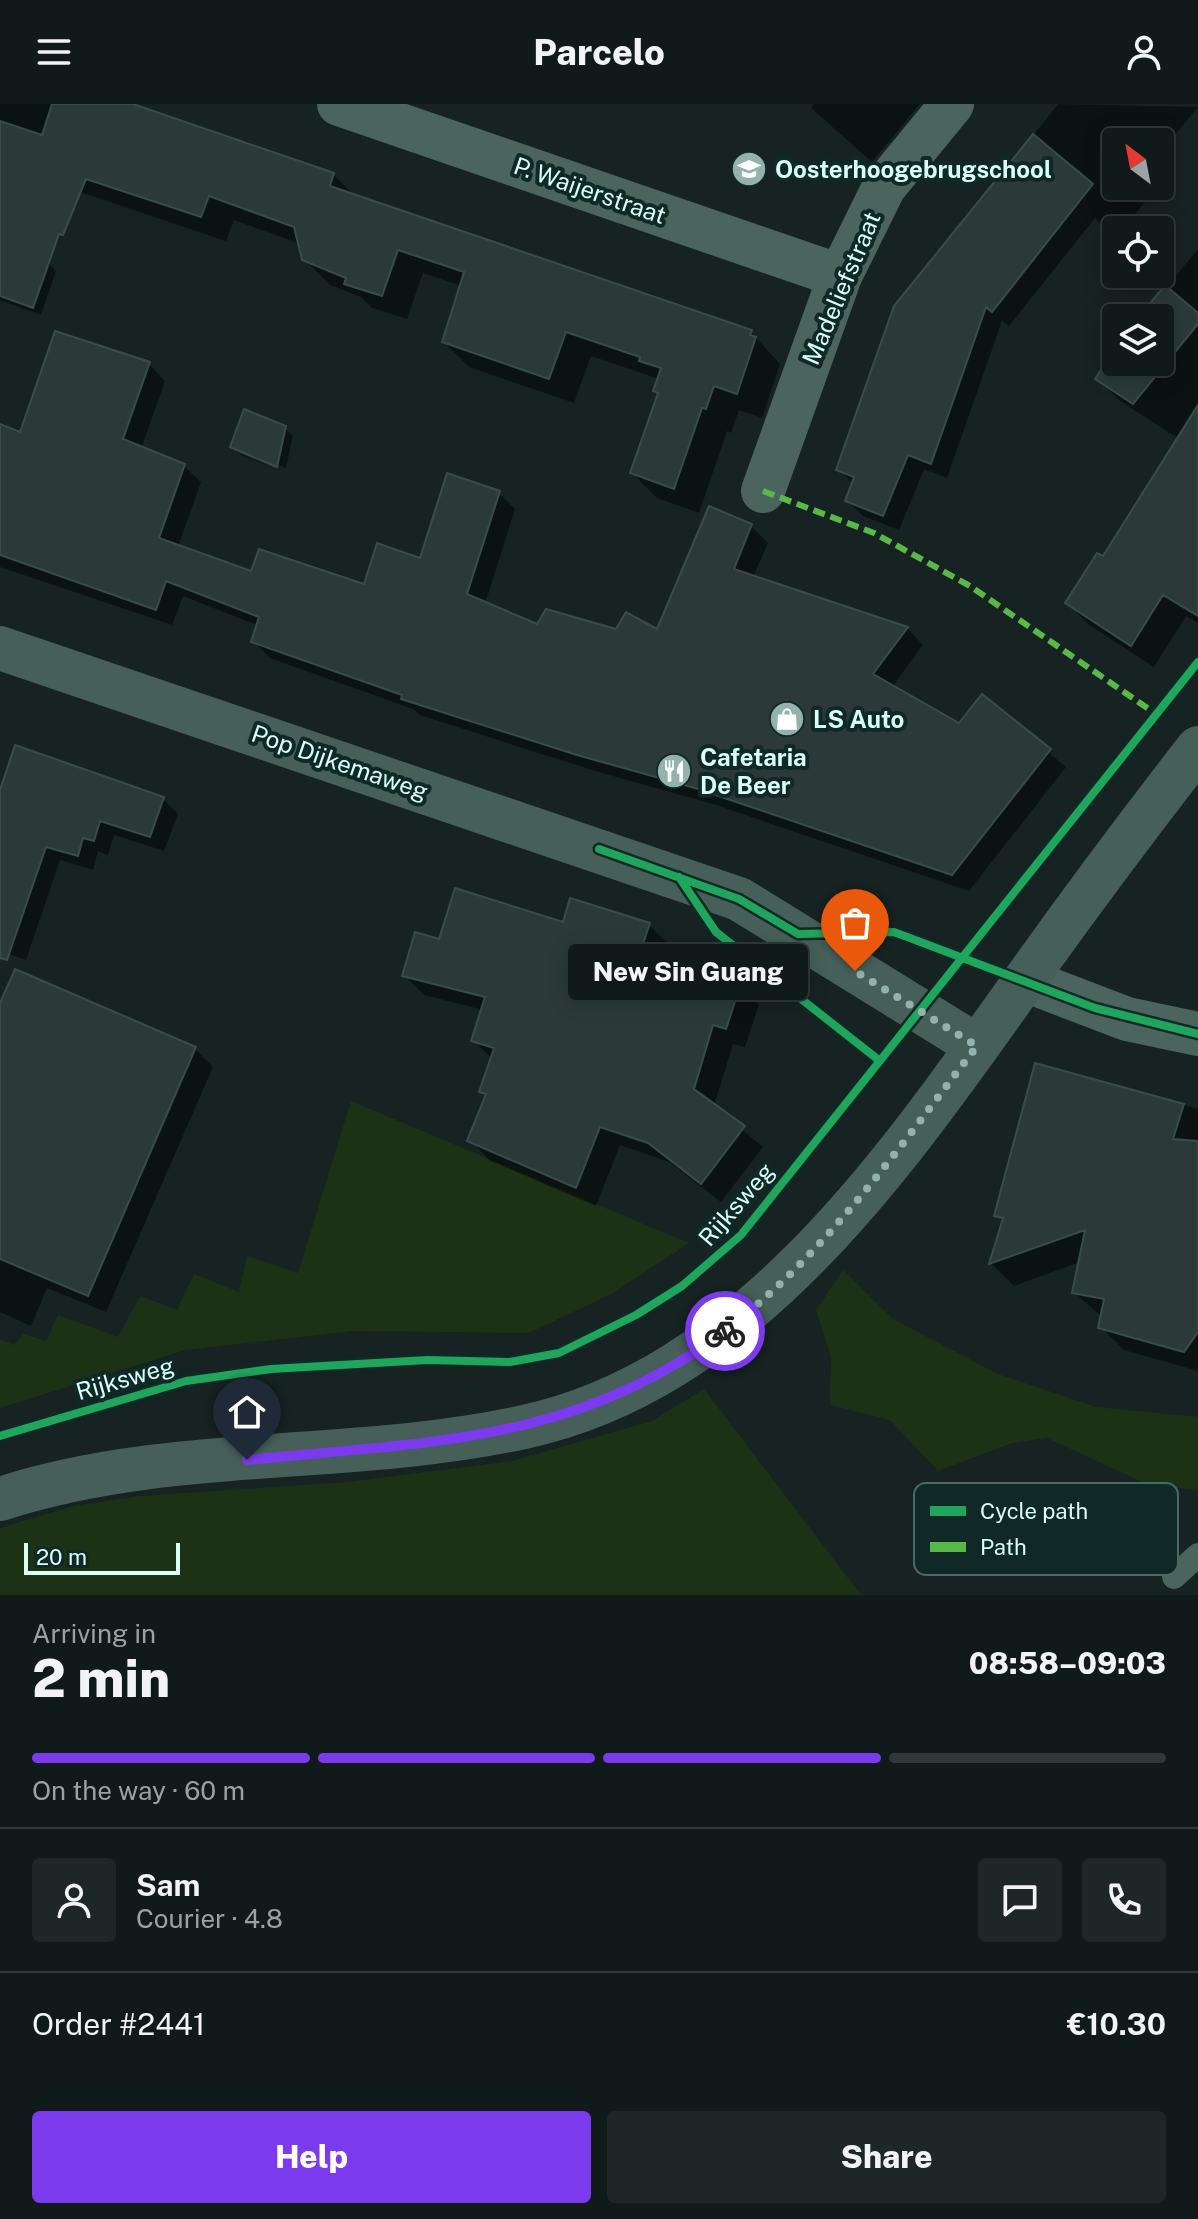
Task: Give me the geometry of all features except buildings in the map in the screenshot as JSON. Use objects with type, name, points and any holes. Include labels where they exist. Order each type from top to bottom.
[{"type":"main road","name":"Pop Dijkemaweg","points":[[0,648],[739,899],[977,1046]]},
{"type":"main road","points":[[0,1499],[50,1483],[118,1470],[466,1439],[529,1426],[623,1392],[710,1342],[788,1278],[912,1132],[1198,748]]},
{"type":"street","name":"P. Waijerstraat","points":[[339,104],[840,276]]},
{"type":"street","name":"Madeliefstraat","points":[[763,491],[840,276],[884,187],[952,104]]},
{"type":"street","points":[[1025,980],[1127,1019],[1198,1034]]},
{"type":"lane","points":[[1178,1573],[1198,1555]]},
{"type":"green space","points":[[351,1101],[689,1243],[613,1293],[529,1333],[353,1331],[185,1350],[0,1408],[0,1339],[14,1345],[23,1334],[46,1341],[58,1315],[118,1337],[140,1296],[177,1310],[194,1274],[239,1292],[247,1256],[298,1273]]},
{"type":"green space","points":[[843,1270],[893,1319],[998,1374],[1096,1407],[1198,1417],[1198,1490],[1178,1488],[1178,1483],[1145,1483],[1047,1438],[1012,1443],[938,1471],[890,1420],[830,1405],[831,1357],[816,1310]]},
{"type":"green space","points":[[704,1389],[861,1595],[0,1595],[0,1528],[73,1506],[140,1496],[348,1482],[512,1461],[652,1421]]},
{"type":"marked path","points":[[763,491],[874,533],[970,586],[1156,714]]},
{"type":"cycle path","name":"Rijksweg","points":[[0,1436],[186,1381],[271,1369],[427,1360],[510,1362],[559,1353],[636,1315],[682,1286],[741,1235],[1198,662]]},
{"type":"cycle path","points":[[599,849],[739,899],[798,934],[894,932],[1095,1008],[1198,1034]]},
{"type":"cycle path","points":[[679,877],[716,932],[880,1061]]},
{"type":"way so far","points":[[725,1331],[788,1278],[912,1132],[977,1046],[855,971]]},
{"type":"place","name":"Oosterhoogebrugschool","points":[[749,169]]},
{"type":"place","name":"LS Auto","points":[[787,719]]},
{"type":"place","name":"Cafetaria De Beer","points":[[674,771]]},
{"type":"place","name":"New Sin Guang","points":[[855,971]]},
{"type":"route","points":[[247,1460],[466,1439],[529,1426],[623,1392],[667,1369],[725,1331]]}]
